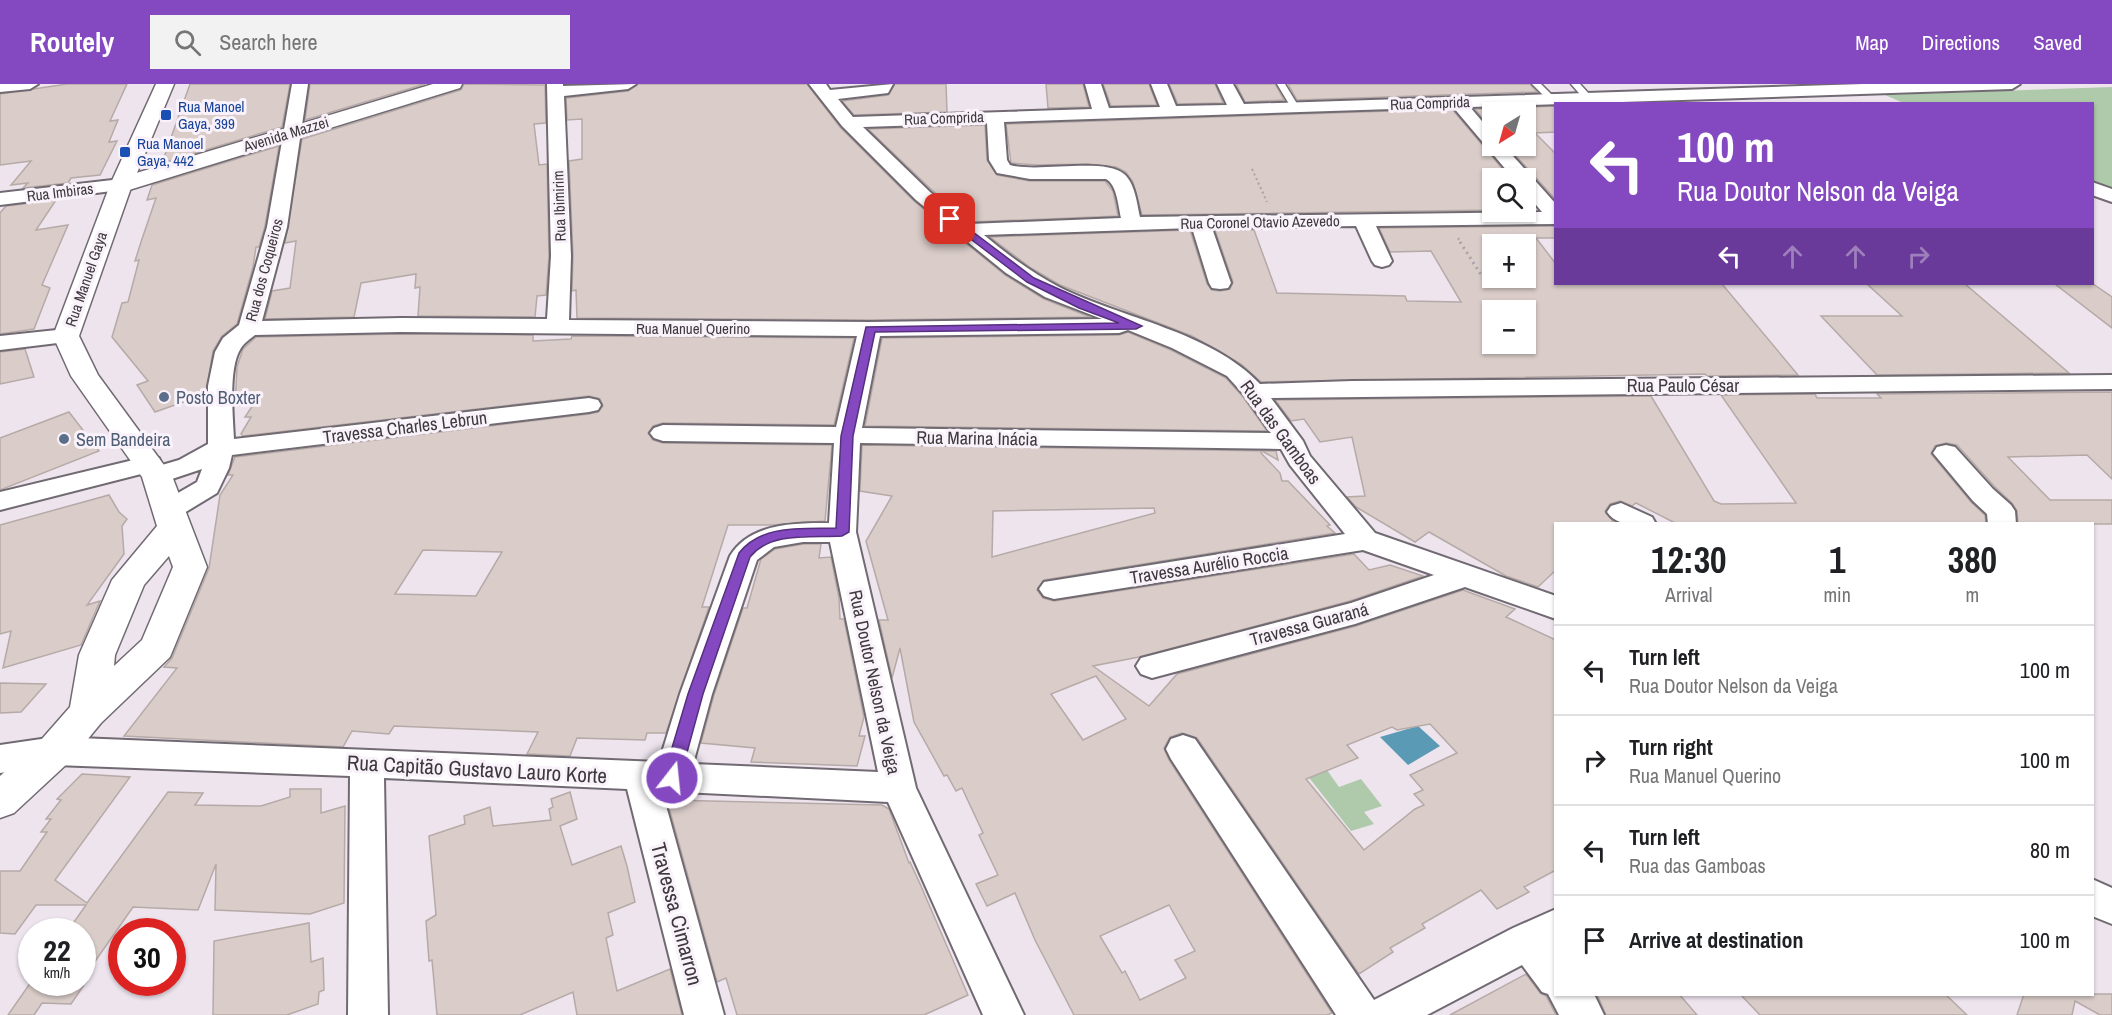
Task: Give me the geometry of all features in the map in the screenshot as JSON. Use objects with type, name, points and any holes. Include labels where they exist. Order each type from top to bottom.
[{"type":"main road","name":"Rua Manuel Gaya","points":[[0,801],[55,751],[88,712],[157,648],[190,567],[154,470],[85,376],[66,336],[121,185],[165,84]]},
{"type":"main road","name":"Avenida Mazzei","points":[[121,185],[453,84]]},
{"type":"main road","points":[[88,712],[97,656],[129,580],[171,519]]},
{"type":"street","points":[[0,87],[30,84]]},
{"type":"street","name":"Rua dos Coqueiros","points":[[171,519],[208,486],[220,448],[219,386],[231,343],[249,328],[277,227],[300,84]]},
{"type":"street","points":[[555,88],[628,84]]},
{"type":"street","points":[[821,90],[877,91],[884,88],[885,84]]},
{"type":"street","points":[[1093,84],[1102,113]]},
{"type":"street","points":[[1159,84],[1170,111]]},
{"type":"street","points":[[1225,84],[1238,109]]},
{"type":"street","name":"Rua Comprida","points":[[848,122],[1352,105],[1404,97],[1457,102],[1588,98],[1670,89],[2012,84]]},
{"type":"street","points":[[1874,87],[1894,102]]},
{"type":"street","name":"Rua Ibimirim","points":[[555,88],[561,256],[558,327]]},
{"type":"street","name":"Rua das Gamboas","points":[[821,90],[848,122],[914,188],[964,230],[1030,280],[1083,306],[1215,359],[1235,372],[1254,391],[1290,441],[1299,459],[1365,540]]},
{"type":"street","points":[[1342,91],[1352,105]]},
{"type":"street","points":[[1457,102],[1482,131]]},
{"type":"street","points":[[995,117],[998,160],[1003,169],[1020,174],[1088,172],[1112,174],[1121,184],[1132,224]]},
{"type":"street","points":[[1503,156],[1514,168]]},
{"type":"street","name":"Rua Imbiras","points":[[0,199],[121,185]]},
{"type":"street","points":[[2094,189],[2112,196]]},
{"type":"street","points":[[1536,194],[1554,215]]},
{"type":"street","points":[[2094,206],[2112,206]]},
{"type":"street","name":"Rua Coronel Otavio Azevedo","points":[[964,230],[1086,230],[1132,224],[1554,217]]},
{"type":"street","points":[[1364,221],[1382,261]]},
{"type":"street","points":[[1201,224],[1220,283]]},
{"type":"street","name":"Rua Manuel Querino","points":[[249,328],[401,325],[870,329],[1136,326]]},
{"type":"street","name":"Rua Doutor Nelson da Veiga","points":[[870,329],[847,436],[842,532],[899,788],[1004,1015]]},
{"type":"street","points":[[0,343],[66,336]]},
{"type":"street","name":"Rua Paulo César","points":[[1254,391],[1363,388],[2112,382]]},
{"type":"street","name":"Travessa Charles Lebrun","points":[[220,448],[589,405]]},
{"type":"street","name":"Rua Marina Inácia","points":[[663,433],[1290,441]]},
{"type":"street","points":[[0,501],[154,470],[188,466],[220,448]]},
{"type":"street","points":[[1946,453],[2001,512],[2002,522]]},
{"type":"street","points":[[656,778],[696,694],[744,556],[753,545],[765,538],[842,532]]},
{"type":"street","points":[[1365,540],[1554,607]]},
{"type":"street","name":"Travessa Aurélio Roccia","points":[[1054,589],[1365,540]]},
{"type":"street","name":"Travessa Guaraná","points":[[1152,666],[1355,613],[1465,576]]},
{"type":"street","points":[[1183,749],[1360,1015]]},
{"type":"street","name":"Rua Capitão Gustavo Lauro Korte","points":[[0,759],[55,751],[899,788]]},
{"type":"street","points":[[364,1013],[367,763]]},
{"type":"street","name":"Travessa Cimarron","points":[[656,778],[704,1015]]},
{"type":"street","points":[[2094,897],[2112,907]]},
{"type":"street","points":[[1386,1015],[1541,934],[1554,972]]},
{"type":"street","points":[[1570,996],[1584,1015]]},
{"type":"lane","points":[[1281,84],[1295,107]]},
{"type":"lane","points":[[1536,84],[1551,98]]},
{"type":"lane","points":[[1575,84],[1588,98]]},
{"type":"path","points":[[1252,169],[1276,222]]},
{"type":"path","points":[[1446,220],[1482,276]]},
{"type":"green space","points":[[2112,87],[2112,188],[2094,180],[2094,102],[1901,102],[1885,95]]},
{"type":"green space","points":[[1327,770],[1339,787],[1361,779],[1382,806],[1364,812],[1374,824],[1351,831],[1307,775]]},
{"type":"water","points":[[1418,726],[1440,746],[1408,765],[1380,737]]},
{"type":"building","points":[[67,84],[127,84],[110,121],[118,120],[109,142],[117,141],[100,175],[71,178],[68,183],[23,188],[28,183],[11,185],[31,161],[0,165],[0,94]]},
{"type":"building","points":[[190,84],[290,84],[282,127],[162,163]]},
{"type":"building","points":[[310,84],[425,84],[305,120]]},
{"type":"building","points":[[464,84],[545,85],[546,123],[534,124],[539,165],[547,164],[549,256],[546,295],[537,296],[535,317],[418,316],[420,287],[415,288],[416,274],[361,283],[354,317],[265,319],[272,291],[290,288],[296,241],[285,243],[302,139],[461,90]]},
{"type":"building","points":[[638,84],[807,84],[840,127],[915,202],[1005,275],[1044,299],[1090,317],[870,320],[577,318],[576,290],[572,291],[573,256],[569,161],[582,159],[582,119],[567,120],[566,98],[628,91]]},
{"type":"building","points":[[895,84],[946,84],[947,112],[854,115],[842,101],[888,95]]},
{"type":"building","points":[[1046,84],[1083,84],[1089,107],[1048,108]]},
{"type":"building","points":[[1103,84],[1149,84],[1157,105],[1111,106]]},
{"type":"building","points":[[1169,84],[1215,84],[1223,103],[1178,104]]},
{"type":"building","points":[[1236,84],[1275,84],[1284,100],[1245,102]]},
{"type":"building","points":[[1288,84],[1530,84],[1537,92],[1297,100]]},
{"type":"building","points":[[1554,106],[1554,132],[1536,133],[1536,107]]},
{"type":"building","points":[[1452,109],[1482,145],[1482,156],[1492,156],[1502,168],[1482,168],[1482,210],[1142,215],[1133,182],[1126,172],[1116,167],[1087,164],[1011,163],[1006,124]]},
{"type":"building","points":[[1475,109],[1482,109],[1482,118]]},
{"type":"building","points":[[985,125],[987,160],[997,175],[1030,181],[1105,181],[1113,191],[1118,216],[970,222],[932,190],[868,129]]},
{"type":"building","points":[[1536,134],[1554,152],[1554,198],[1536,178],[1536,168],[1527,168],[1516,156],[1536,156]]},
{"type":"building","points":[[279,146],[265,226],[259,247],[256,247],[253,267],[237,324],[222,336],[213,351],[206,394],[155,412],[137,385],[148,381],[112,337],[122,303],[128,302],[139,260],[135,261],[156,198],[147,200],[152,185]]},
{"type":"building","points":[[56,200],[36,230],[68,225],[42,285],[50,288],[34,329],[0,334],[0,213],[6,206]]},
{"type":"building","points":[[1554,226],[1554,238],[1536,238],[1554,261],[1554,285],[1723,285],[1798,375],[1707,376],[1705,374],[1261,382],[1241,364],[1192,336],[1060,285],[1031,268],[990,237],[1190,230],[1207,284],[1212,290],[1220,291],[1230,289],[1233,282],[1215,230],[1254,230],[1277,293],[1405,296],[1407,301],[1461,302],[1431,251],[1390,252],[1379,228]]},
{"type":"building","points":[[1868,285],[1966,285],[2069,373],[1877,375],[1821,316],[1902,316]]},
{"type":"building","points":[[2056,285],[2094,285],[2112,297],[2112,328]]},
{"type":"building","points":[[1128,332],[1171,350],[1226,378],[1243,397],[1267,431],[865,426],[882,338],[1119,335]]},
{"type":"building","points":[[401,334],[533,335],[533,341],[571,339],[572,336],[854,338],[834,425],[663,423],[653,426],[648,433],[653,440],[663,443],[832,445],[825,521],[772,525],[728,525],[702,607],[709,607],[666,733],[647,733],[645,740],[577,738],[570,756],[527,754],[538,732],[394,726],[389,734],[352,731],[343,747],[124,736],[177,668],[164,667],[172,658],[209,568],[220,495],[233,475],[228,475],[235,457],[589,414],[598,412],[603,406],[600,399],[589,396],[243,436],[241,434],[251,417],[245,417],[253,405],[235,406],[237,367],[243,349],[256,337]],"holes":[[[423,550],[502,552],[476,596],[395,594]]]},
{"type":"building","points":[[25,349],[34,377],[0,384],[0,352]]},
{"type":"building","points":[[2112,392],[2112,479],[2087,455],[2008,457],[2050,500],[2112,500],[2112,524],[2018,522],[2017,511],[2012,503],[1957,445],[1946,443],[1935,446],[1931,454],[1971,502],[1985,515],[1986,522],[1673,522],[1636,503],[1632,506],[1620,501],[1610,504],[1605,511],[1612,522],[1554,522],[1554,572],[1538,587],[1506,576],[1429,532],[1415,542],[1356,507],[1347,497],[1365,496],[1352,437],[1320,442],[1304,419],[1291,421],[1275,400],[1651,396],[1714,501],[1721,504],[1796,503],[1721,395],[1815,394],[1817,398],[1881,398],[1877,394]]},
{"type":"building","points":[[69,412],[99,451],[0,490],[0,438]]},
{"type":"building","points":[[862,445],[1276,451],[1278,460],[1262,451],[1261,453],[1280,473],[1282,481],[1288,481],[1335,533],[1044,580],[1037,590],[1043,598],[1054,601],[1354,554],[1369,570],[1390,565],[1423,576],[1350,601],[1139,657],[1093,666],[1149,706],[1177,674],[1356,626],[1463,590],[1515,609],[1506,617],[1554,639],[1554,871],[1524,887],[1529,892],[1497,909],[1481,890],[1422,924],[1425,928],[1390,948],[1393,952],[1359,974],[1197,738],[1182,733],[1170,737],[1164,748],[1169,760],[1332,1013],[1327,1015],[1074,1015],[1035,940],[1015,893],[987,906],[976,884],[998,875],[979,835],[983,833],[962,788],[956,791],[947,775],[944,776],[914,722],[900,648],[892,678],[879,620],[888,620],[866,541],[892,496],[860,491]],"holes":[[[1154,508],[1155,513],[992,557],[993,511]],[[1096,676],[1126,719],[1083,740],[1051,694]],[[1430,724],[1457,753],[1410,775],[1423,790],[1414,794],[1424,805],[1415,809],[1364,850],[1306,779],[1358,758],[1347,745],[1392,727],[1397,730]],[[1169,905],[1195,951],[1175,960],[1186,978],[1140,1000],[1125,971],[1122,973],[1100,936]]]},
{"type":"building","points":[[109,495],[119,512],[127,519],[122,526],[124,554],[87,605],[100,601],[81,645],[3,668],[11,631],[0,634],[0,525]]},
{"type":"building","points":[[803,544],[821,544],[819,558],[831,557],[839,598],[840,619],[844,619],[864,717],[859,736],[865,736],[857,766],[751,762],[755,748],[701,743],[714,695],[743,608],[747,608],[761,559],[775,549]]},
{"type":"building","points":[[0,683],[46,684],[21,712],[0,713]]},
{"type":"building","points":[[82,774],[130,777],[55,880],[87,903],[168,792],[203,793],[195,805],[261,806],[290,797],[290,789],[321,789],[321,813],[345,806],[344,903],[310,914],[215,910],[216,864],[198,910],[133,907],[125,918],[108,918],[108,943],[96,960],[96,918],[77,918],[86,905],[36,905],[27,918],[18,918],[18,930],[15,934],[0,933],[0,871],[20,871],[47,832],[41,832],[51,819],[46,819],[61,800],[57,799]]},
{"type":"building","points":[[570,792],[577,819],[560,826],[572,865],[621,846],[627,866],[635,902],[608,913],[613,935],[606,938],[617,991],[670,969],[682,1015],[577,1015],[573,992],[520,1015],[437,1015],[426,921],[436,915],[429,836],[465,824],[464,816],[490,807],[493,826],[551,820],[549,809],[553,807],[551,799]]},
{"type":"building","points":[[667,800],[882,805],[889,809],[909,863],[968,995],[924,1015],[737,1015],[726,978],[717,982]]},
{"type":"building","points":[[309,923],[311,962],[323,958],[324,990],[319,992],[318,1004],[287,1015],[213,1015],[214,941]]},
{"type":"building","points":[[1526,974],[1540,993],[1546,996],[1556,1015],[1450,1015]]},
{"type":"building","points":[[2112,994],[2112,1015],[2100,1015],[2075,1001],[2072,1015],[2017,1015],[2023,996]]},
{"type":"building","points":[[21,996],[76,996],[71,1004],[42,1003],[34,1015],[8,1015]]},
{"type":"building","points":[[1598,996],[1681,996],[1697,1015],[1606,1015]]},
{"type":"building","points":[[1742,996],[1947,996],[1967,1015],[1760,1015]]},
{"type":"place","name":"Rua Manoel Gaya, 399","points":[[166,115]]},
{"type":"place","name":"Rua Manoel Gaya, 442","points":[[125,152]]},
{"type":"place","name":"Posto Boxter","points":[[164,397]]},
{"type":"place","name":"Sem Bandeira","points":[[64,439]]},
{"type":"route","points":[[672,778],[696,694],[744,556],[753,545],[765,538],[842,532],[847,436],[870,329],[1136,326],[1083,306],[1030,280],[950,219]]}]
